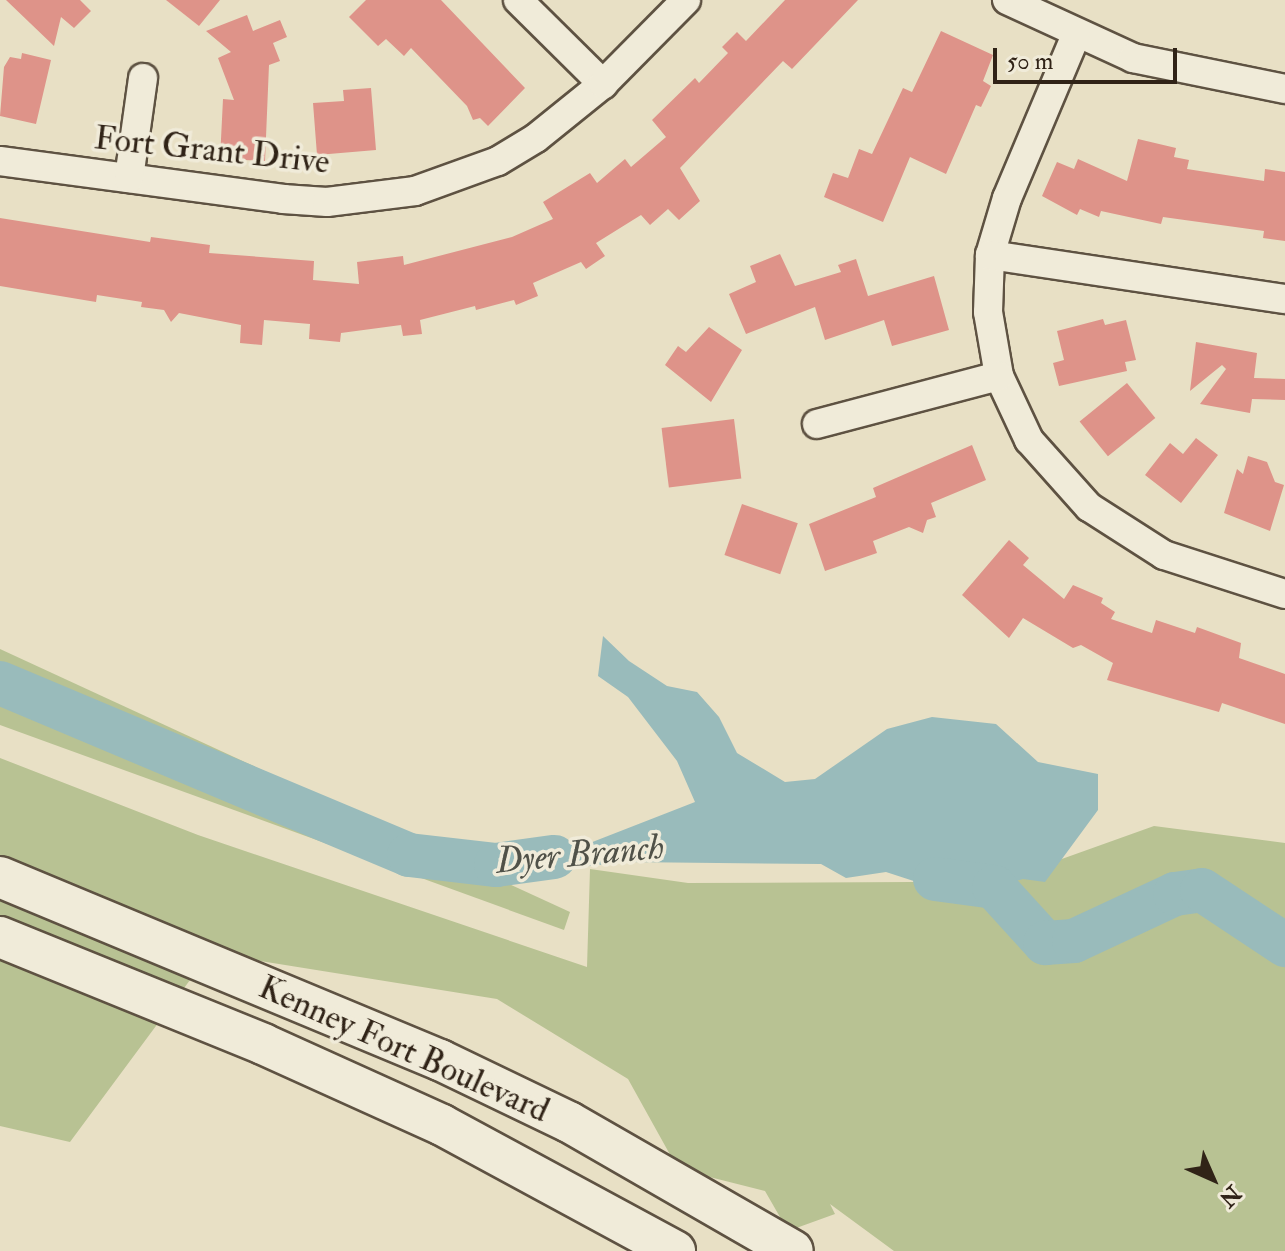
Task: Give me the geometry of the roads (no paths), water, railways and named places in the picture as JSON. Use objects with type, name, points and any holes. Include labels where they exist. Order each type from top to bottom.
[{"type":"main road","name":"Kenney Fort Boulevard","points":[[0,877],[440,1060],[595,1136],[793,1251]]},
{"type":"main road","name":"Kenney Fort Boulevard","points":[[0,937],[263,1044],[442,1125],[523,1165],[675,1251]]},
{"type":"street","points":[[518,0],[603,84]]},
{"type":"street","name":"Fort Grant Drive","points":[[0,161],[327,202],[415,191],[498,161],[560,121],[603,84],[686,0]]},
{"type":"street","points":[[1007,0],[1076,35],[1146,62],[1285,89]]},
{"type":"street","points":[[1076,35],[1007,198],[990,255],[988,312],[999,376],[1029,440],[1089,507],[1164,555],[1285,594]]},
{"type":"street","points":[[129,178],[143,78]]},
{"type":"street","points":[[990,255],[1285,299]]},
{"type":"street","points":[[817,424],[999,376]]},
{"type":"water","points":[[603,636],[629,661],[667,686],[697,692],[719,717],[737,753],[785,782],[815,779],[887,729],[932,717],[996,724],[1038,762],[1098,774],[1098,810],[1045,882],[1023,879],[994,887],[929,886],[886,872],[846,878],[821,864],[625,862],[520,874],[496,865],[537,851],[577,848],[695,802],[677,761],[628,697],[598,676]]},
{"type":"waterway","name":"Dyer Branch","points":[[0,683],[409,855],[496,865],[554,857]]},
{"type":"waterway","name":"Dyer Branch","points":[[935,879],[994,887],[1045,943],[1074,941],[1175,894],[1202,890],[1285,945]]}]
